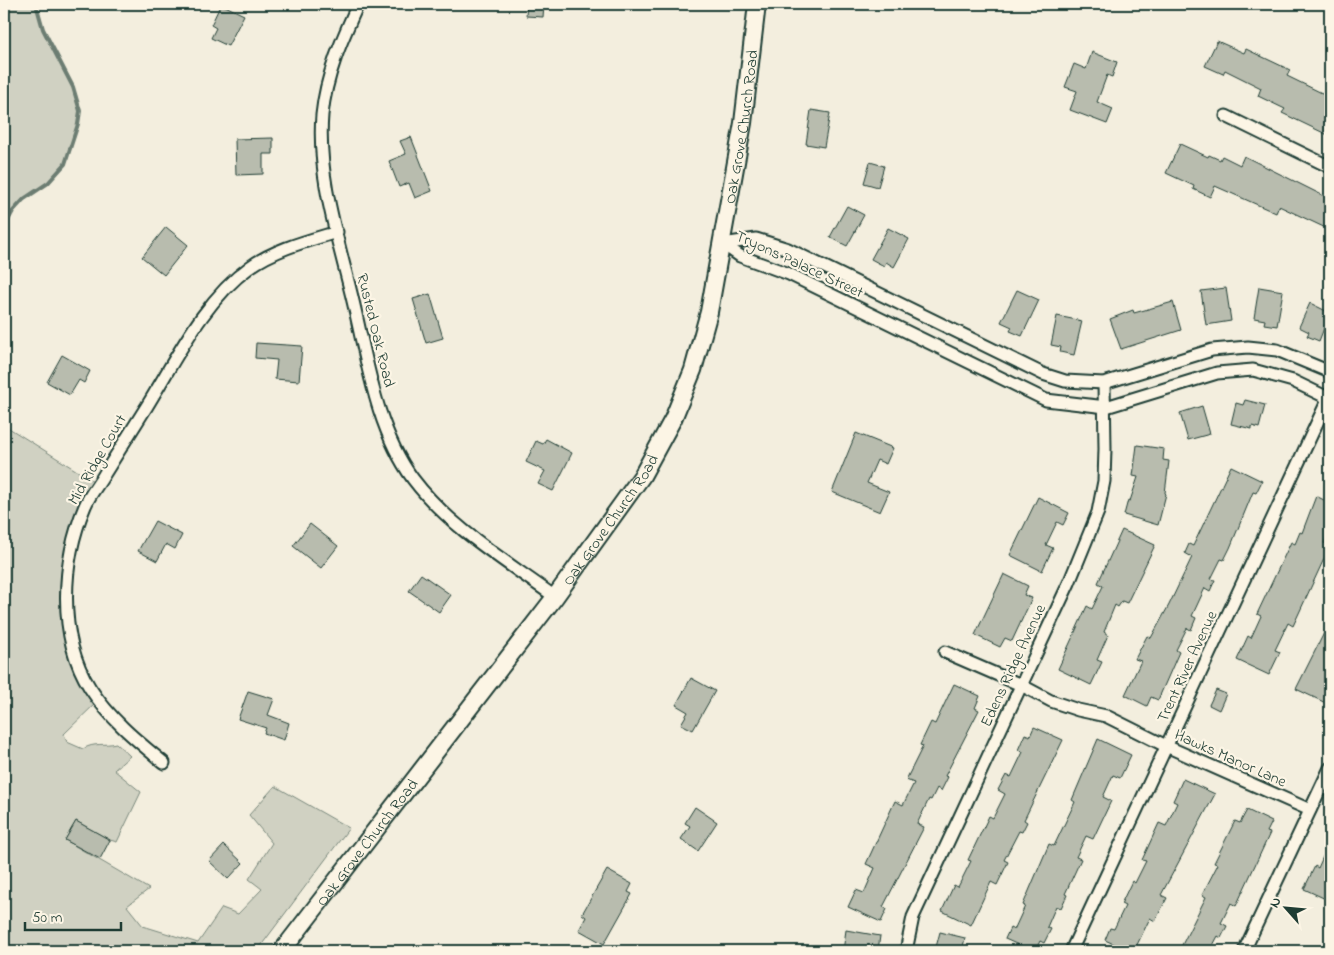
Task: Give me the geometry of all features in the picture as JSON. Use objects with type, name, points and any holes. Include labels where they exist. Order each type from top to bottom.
[{"type":"main road","name":"Oak Grove Church Road","points":[[282,951],[555,597],[642,476],[673,419],[698,354],[723,244],[743,122],[757,4]]},
{"type":"street","name":"Rusted Oak Road","points":[[358,4],[328,80],[322,117],[323,161],[337,232],[379,406],[392,442],[413,478],[446,516],[555,597]]},
{"type":"street","points":[[1226,116],[1330,167]]},
{"type":"street","name":"Mid Ridge Court","points":[[164,763],[130,736],[108,713],[90,687],[76,657],[69,628],[67,607],[68,572],[74,538],[86,504],[194,329],[220,294],[250,267],[292,245],[337,232]]},
{"type":"street","name":"Tryons Palace Street","points":[[723,244],[756,239],[788,249],[1043,374],[1064,381],[1104,383],[1212,350],[1248,348],[1277,350],[1330,372]]},
{"type":"street","name":"Tryons Palace Street","points":[[723,244],[740,256],[789,274],[1046,400],[1106,407],[1217,373],[1253,370],[1293,381],[1330,398]]},
{"type":"street","points":[[900,330],[910,309]]},
{"type":"street","name":"Edens Ridge Avenue","points":[[906,951],[913,917],[1069,583],[1098,512],[1104,481],[1106,407],[1104,383]]},
{"type":"street","name":"Trent River Avenue","points":[[1071,951],[1330,398]]},
{"type":"street","name":"Hawks Manor Lane","points":[[945,652],[1021,685],[1051,701],[1078,710],[1106,716],[1166,746],[1310,810]]},
{"type":"street","points":[[1244,951],[1330,768]]},
{"type":"shaded area","points":[[4,4],[36,4],[43,29],[73,87],[80,111],[78,124],[65,164],[48,183],[24,199],[13,211],[4,228]]},
{"type":"shaded area","points":[[4,425],[98,484],[74,538],[69,628],[99,700],[64,734],[67,742],[83,749],[95,745],[116,743],[130,756],[114,770],[141,792],[117,842],[76,821],[65,840],[149,889],[127,906],[143,926],[198,943],[222,908],[238,914],[262,889],[249,879],[272,843],[249,815],[275,786],[349,828],[257,951],[4,951]]},
{"type":"building","points":[[221,4],[244,15],[228,46],[211,38],[216,28],[211,25]]},
{"type":"building","points":[[527,4],[544,4],[543,17],[526,16]]},
{"type":"building","points":[[1217,41],[1244,53],[1246,49],[1290,70],[1287,76],[1330,97],[1330,136],[1282,113],[1285,109],[1258,96],[1261,88],[1225,70],[1223,74],[1205,66]]},
{"type":"building","points":[[1092,52],[1117,62],[1112,77],[1107,75],[1097,102],[1113,109],[1107,124],[1070,110],[1077,91],[1065,87],[1074,64],[1086,69]]},
{"type":"building","points":[[811,110],[830,113],[824,147],[806,144]]},
{"type":"building","points":[[411,137],[432,191],[415,198],[409,183],[399,187],[389,161],[406,154],[400,141]]},
{"type":"building","points":[[273,138],[273,154],[263,154],[263,174],[236,175],[235,139]]},
{"type":"building","points":[[1180,144],[1208,157],[1209,155],[1220,160],[1222,156],[1240,165],[1244,156],[1330,199],[1330,230],[1279,206],[1276,213],[1215,186],[1210,197],[1193,189],[1194,186],[1166,173]]},
{"type":"building","points":[[870,162],[884,166],[878,187],[864,183]]},
{"type":"building","points":[[847,206],[864,215],[847,246],[830,237]]},
{"type":"building","points":[[166,227],[188,245],[164,275],[142,257]]},
{"type":"building","points":[[888,228],[909,239],[894,267],[886,262],[884,266],[871,259]]},
{"type":"building","points":[[1259,287],[1283,291],[1277,326],[1264,324],[1265,320],[1254,318]]},
{"type":"building","points":[[1226,288],[1231,321],[1206,325],[1201,291]]},
{"type":"building","points":[[1017,290],[1039,300],[1022,336],[1010,331],[1012,327],[1001,322]]},
{"type":"building","points":[[430,294],[443,338],[426,343],[413,299]]},
{"type":"building","points":[[1173,302],[1181,330],[1121,349],[1110,319],[1133,310],[1134,313]]},
{"type":"building","points":[[1310,303],[1330,313],[1319,341],[1307,336],[1309,332],[1299,327]]},
{"type":"building","points":[[1057,316],[1082,321],[1074,355],[1060,352],[1061,347],[1051,345]]},
{"type":"building","points":[[256,343],[302,346],[299,381],[275,379],[277,360],[255,358]]},
{"type":"building","points":[[62,355],[90,371],[84,383],[79,380],[70,395],[47,382]]},
{"type":"building","points":[[1245,400],[1265,405],[1259,428],[1252,426],[1252,429],[1231,424],[1236,403],[1243,405]]},
{"type":"building","points":[[1202,406],[1210,434],[1188,440],[1180,413]]},
{"type":"building","points":[[856,433],[893,448],[886,464],[877,460],[867,483],[889,492],[880,512],[832,492]]},
{"type":"building","points":[[546,439],[572,453],[553,491],[538,484],[545,471],[526,462],[536,441],[543,444]]},
{"type":"building","points":[[1137,445],[1164,449],[1163,460],[1169,461],[1166,494],[1158,525],[1124,515],[1138,477],[1133,476]]},
{"type":"building","points":[[1231,466],[1262,481],[1256,493],[1253,492],[1230,548],[1224,560],[1221,559],[1211,579],[1215,580],[1210,591],[1205,588],[1192,616],[1196,618],[1191,630],[1187,628],[1176,650],[1179,652],[1158,700],[1151,697],[1147,706],[1125,695],[1141,661],[1135,659],[1147,636],[1151,638],[1169,605],[1192,557],[1185,553],[1189,544],[1193,546]]},
{"type":"building","points":[[1316,496],[1330,503],[1330,530],[1324,543],[1330,546],[1293,626],[1288,623],[1275,650],[1280,652],[1269,675],[1237,660],[1248,636],[1251,638],[1261,616],[1257,614],[1291,542],[1295,544],[1300,532],[1302,533]]},
{"type":"building","points":[[1038,497],[1069,513],[1063,525],[1057,522],[1046,545],[1053,548],[1042,571],[1010,555]]},
{"type":"building","points":[[155,521],[182,535],[175,549],[166,544],[157,561],[138,551]]},
{"type":"building","points":[[310,524],[338,546],[321,568],[293,546]]},
{"type":"building","points":[[1122,530],[1155,545],[1127,603],[1122,601],[1118,607],[1115,605],[1104,632],[1108,635],[1097,660],[1102,662],[1091,685],[1058,669],[1087,606],[1092,609],[1103,586],[1098,583]]},
{"type":"building","points":[[421,574],[451,595],[439,612],[409,591]]},
{"type":"building","points":[[1004,574],[1028,586],[1024,595],[1032,598],[1012,641],[1005,638],[1000,647],[975,635]]},
{"type":"building","points":[[1330,621],[1330,705],[1296,689]]},
{"type":"building","points":[[691,678],[715,691],[693,730],[681,724],[688,712],[676,705]]},
{"type":"building","points":[[954,684],[980,696],[975,708],[979,710],[945,776],[948,777],[941,791],[937,788],[931,800],[929,799],[917,824],[924,827],[883,907],[887,909],[881,922],[848,907],[856,890],[864,893],[875,868],[866,864],[895,801],[903,805],[914,783],[906,780],[923,746],[920,745],[931,722],[935,724]]},
{"type":"building","points":[[1216,690],[1226,694],[1219,710],[1209,705]]},
{"type":"building","points":[[248,691],[274,699],[268,715],[289,723],[284,740],[264,733],[266,728],[238,719]]},
{"type":"building","points":[[1034,727],[1063,740],[1024,820],[1027,822],[1022,832],[1019,831],[1004,860],[1008,862],[997,885],[991,882],[971,925],[942,911],[954,885],[958,887],[971,861],[968,860],[989,816],[993,818],[1005,794],[998,790],[1006,775],[1011,777],[1023,752],[1018,750],[1025,734],[1030,736]]},
{"type":"building","points":[[1098,739],[1131,755],[1120,778],[1113,775],[1103,797],[1111,801],[1093,839],[1086,836],[1076,857],[1081,859],[1065,894],[1067,895],[1061,908],[1056,906],[1047,927],[1051,929],[1044,943],[1040,941],[1035,951],[1032,951],[1005,939],[1010,928],[1014,930],[1049,844],[1054,846],[1075,802],[1072,800]]},
{"type":"building","points":[[1183,779],[1215,794],[1161,895],[1167,898],[1155,921],[1150,918],[1134,951],[1129,951],[1105,940],[1110,928],[1114,929],[1125,906],[1121,904],[1132,881],[1135,883],[1146,861],[1142,860],[1159,823],[1166,826],[1177,803],[1173,801]]},
{"type":"building","points":[[695,807],[717,822],[698,851],[681,839],[690,826],[685,823]]},
{"type":"building","points":[[1247,810],[1272,822],[1267,832],[1270,833],[1236,906],[1231,903],[1221,923],[1227,926],[1221,938],[1218,936],[1210,951],[1179,951],[1206,897],[1202,895],[1218,864],[1214,863],[1235,821],[1240,823]]},
{"type":"building","points":[[76,821],[110,840],[100,859],[65,840]]},
{"type":"building","points":[[1330,841],[1330,901],[1304,889],[1315,866],[1318,868]]},
{"type":"building","points":[[224,845],[243,863],[228,879],[209,861]]},
{"type":"building","points":[[607,870],[632,884],[628,892],[632,894],[604,944],[579,930],[586,917],[582,914]]},
{"type":"building","points":[[846,930],[880,936],[878,950],[843,951]]},
{"type":"building","points":[[940,932],[965,938],[962,951],[935,951]]},
{"type":"waterway","points":[[4,228],[13,211],[24,199],[48,183],[65,164],[78,124],[80,111],[73,87],[43,29],[36,4]]},
{"type":"waterway","points":[[4,286],[4,291]]}]
